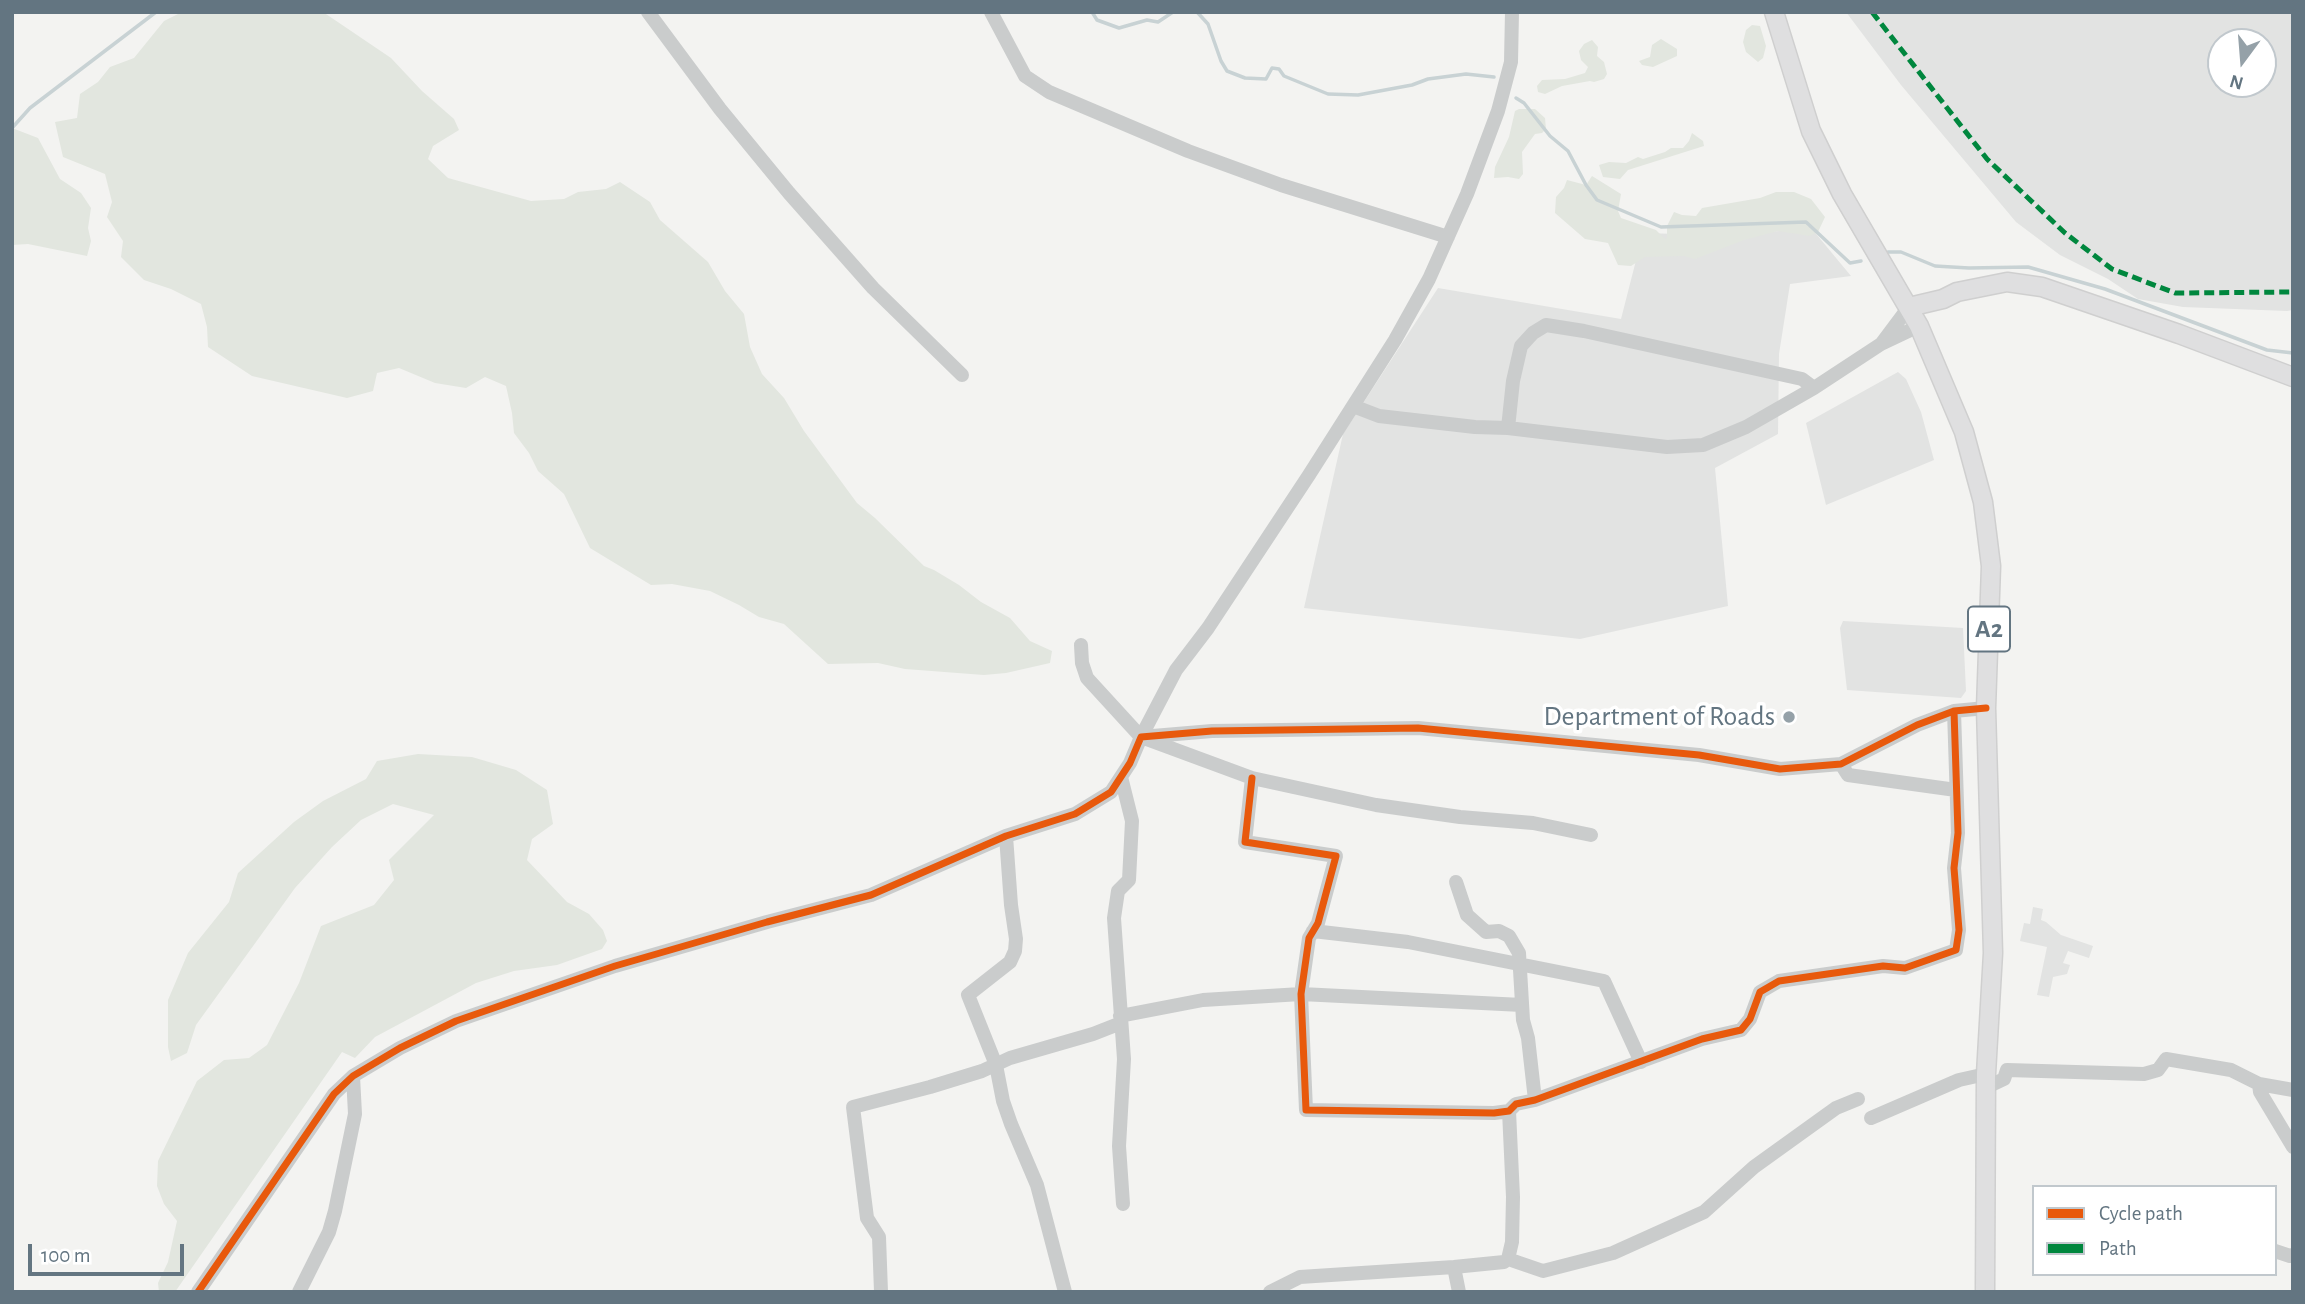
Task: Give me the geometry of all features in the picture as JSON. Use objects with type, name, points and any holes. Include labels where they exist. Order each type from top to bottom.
[{"type":"main road","name":"A2","points":[[1774,12],[1811,131],[1842,194],[1919,326],[1964,432],[1983,502],[1990,566],[1986,708],[1993,953],[1987,1081],[1985,1292]]},
{"type":"main road","points":[[1909,307],[1943,299],[1957,292],[2007,282],[2042,287],[2293,377]]},
{"type":"main road","points":[[1919,326],[1943,299]]},
{"type":"street","points":[[648,12],[720,109],[789,193],[873,288],[962,375]]},
{"type":"street","points":[[991,12],[1025,76],[1049,92],[1188,151],[1269,181],[1448,237]]},
{"type":"street","points":[[198,1292],[327,1103],[353,1076],[400,1048],[456,1021],[615,966],[870,895],[1006,836],[1075,814],[1111,792],[1130,763],[1176,670],[1215,616],[1353,406],[1395,340],[1429,279],[1498,111],[1511,62],[1512,12]]},
{"type":"street","points":[[1881,344],[1909,307]]},
{"type":"street","points":[[1508,428],[1513,381],[1521,346],[1533,333],[1546,325],[1802,379],[1814,388]]},
{"type":"street","points":[[1353,406],[1379,416],[1475,427],[1508,428],[1667,447],[1703,445],[1746,427],[1814,388],[1881,344],[1919,326]]},
{"type":"street","points":[[1081,645],[1082,663],[1087,677],[1141,737],[1252,778],[1376,804],[1460,817],[1533,823],[1591,835]]},
{"type":"street","points":[[1141,737],[1212,731],[1418,728],[1699,755],[1780,769],[1842,764],[1917,726],[1954,712],[1986,708]]},
{"type":"street","points":[[1252,778],[1245,842],[1336,856],[1318,923],[1309,938],[1301,993],[1306,1110],[1465,1114],[1509,1111],[1516,1104],[1535,1100],[1702,1039],[1741,1030],[1750,1019],[1760,992],[1779,981],[1883,966],[1905,968],[1956,950],[1958,902],[1954,868],[1958,833],[1954,712]]},
{"type":"street","points":[[1842,764],[1848,775],[1956,790]]},
{"type":"street","points":[[1121,777],[1132,821],[1129,880],[1118,891],[1114,918],[1124,1059],[1119,1146],[1123,1204]]},
{"type":"street","points":[[1006,836],[1015,951],[1010,962],[968,995],[996,1065],[1003,1101],[1037,1185],[1065,1292]]},
{"type":"street","points":[[1456,882],[1467,915],[1486,932],[1499,931],[1508,936],[1520,953],[1522,1005],[1535,1100]]},
{"type":"street","points":[[1313,931],[1408,943],[1604,981],[1641,1062]]},
{"type":"street","points":[[881,1292],[879,1237],[867,1218],[853,1107],[930,1087],[1010,1058],[1093,1034],[1121,1020],[1203,999],[1301,993],[1522,1005]]},
{"type":"street","points":[[1871,1118],[1959,1080],[2004,1079],[2007,1070],[2144,1074],[2158,1070],[2166,1059],[2231,1070],[2259,1084],[2293,1090]]},
{"type":"street","points":[[299,1292],[329,1232],[335,1211],[355,1114],[353,1076]]},
{"type":"street","points":[[2259,1084],[2260,1092],[2293,1147]]},
{"type":"street","points":[[1508,1259],[1543,1271],[1613,1253],[1668,1230],[1704,1212],[1754,1167],[1836,1108],[1858,1099]]},
{"type":"street","points":[[1270,1292],[1300,1277],[1454,1267],[1504,1262],[1508,1259],[1512,1242],[1513,1197],[1509,1111]]},
{"type":"street","points":[[1454,1267],[1459,1292]]},
{"type":"shaded area","points":[[182,12],[323,12],[391,58],[422,91],[454,119],[459,130],[433,146],[428,159],[448,178],[531,201],[564,199],[578,192],[606,189],[620,182],[650,202],[660,220],[708,262],[725,291],[744,314],[750,347],[762,374],[784,398],[804,431],[857,503],[924,566],[1010,618],[1030,641],[1052,651],[1050,663],[984,675],[905,669],[878,663],[828,664],[784,624],[759,617],[710,591],[672,584],[651,585],[590,548],[564,494],[538,471],[514,433],[506,386],[485,377],[466,388],[435,383],[399,368],[377,373],[373,391],[347,398],[252,376],[208,347],[207,327],[201,304],[171,289],[144,280],[121,257],[123,241],[107,217],[112,202],[105,174],[63,157],[55,122],[77,118],[80,94],[98,82],[110,67],[134,58],[164,21]]},
{"type":"shaded area","points":[[1846,12],[2293,12],[2293,310],[2183,307],[2138,299],[2108,279],[2060,255],[2016,222],[1901,85]]},
{"type":"shaded area","points":[[1752,25],[1760,26],[1766,46],[1763,58],[1758,62],[1746,52],[1743,42],[1746,30]]},
{"type":"shaded area","points":[[1661,39],[1677,49],[1677,56],[1653,67],[1642,65],[1639,61],[1650,57],[1652,45]]},
{"type":"shaded area","points":[[1592,40],[1598,47],[1597,56],[1604,62],[1607,74],[1604,79],[1562,86],[1545,94],[1538,92],[1537,86],[1542,80],[1565,79],[1585,73],[1588,67],[1581,60],[1579,51],[1584,44]]},
{"type":"shaded area","points":[[1535,109],[1545,118],[1546,129],[1535,134],[1522,152],[1523,174],[1519,179],[1494,178],[1495,167],[1509,137],[1515,111]]},
{"type":"shaded area","points":[[12,128],[38,138],[60,179],[81,193],[91,208],[88,228],[91,241],[87,256],[28,244],[12,245]]},
{"type":"shaded area","points":[[1692,133],[1703,141],[1704,146],[1628,170],[1620,179],[1603,177],[1599,165],[1609,162],[1626,163],[1671,148],[1683,148]]},
{"type":"shaded area","points":[[1592,176],[1621,194],[1618,211],[1621,218],[1656,230],[1665,239],[1667,226],[1674,212],[1696,216],[1702,208],[1760,198],[1776,192],[1794,192],[1811,199],[1825,217],[1818,232],[1810,236],[1778,231],[1744,240],[1695,259],[1684,256],[1645,257],[1631,266],[1618,265],[1608,243],[1585,239],[1555,213],[1556,197],[1567,180],[1586,185]]},
{"type":"shaded area","points":[[1812,229],[1851,276],[1790,284],[1779,354],[1778,434],[1715,468],[1728,606],[1580,639],[1304,608],[1343,434],[1438,288],[1621,319],[1643,233],[1714,235]]},
{"type":"shaded area","points":[[1898,372],[1906,379],[1921,412],[1934,460],[1826,505],[1806,423]]},
{"type":"shaded area","points":[[1843,621],[1963,628],[1966,691],[1961,698],[1847,690],[1840,628]]},
{"type":"shaded area","points":[[418,754],[472,757],[516,770],[547,790],[553,824],[532,839],[527,860],[567,902],[589,914],[603,930],[607,941],[602,949],[557,965],[514,971],[476,983],[375,1037],[355,1058],[342,1052],[175,1292],[159,1292],[158,1283],[168,1262],[177,1221],[164,1204],[157,1186],[158,1161],[197,1081],[224,1060],[249,1058],[267,1045],[299,983],[321,926],[374,905],[394,880],[389,860],[434,815],[393,804],[361,820],[332,847],[295,888],[196,1025],[187,1053],[171,1061],[168,1047],[168,1000],[188,953],[229,902],[238,873],[294,822],[323,801],[366,779],[377,761]]},
{"type":"shaded area","points":[[2033,907],[2043,909],[2041,920],[2061,935],[2093,946],[2089,958],[2068,951],[2063,963],[2070,965],[2067,974],[2053,977],[2049,997],[2037,995],[2047,947],[2020,941],[2024,923],[2030,924]]},
{"type":"waterway","points":[[12,128],[30,108],[156,12]]},
{"type":"waterway","points":[[1092,12],[1097,20],[1119,28],[1147,20],[1158,22],[1173,12]]},
{"type":"waterway","points":[[1197,12],[1208,24],[1227,71],[1245,78],[1266,79],[1272,68],[1279,69],[1284,76],[1328,94],[1358,95],[1412,85],[1428,79],[1466,74],[1494,77]]},
{"type":"waterway","points":[[1516,98],[1524,103],[1550,136],[1568,151],[1597,200],[1661,227],[1806,222],[1850,263],[1861,261]]},
{"type":"waterway","points":[[1888,252],[1901,252],[1935,266],[2028,267],[2105,289],[2267,350],[2293,353]]},
{"type":"marked path","points":[[1872,12],[1987,159],[2065,233],[2112,269],[2175,293],[2293,292]]},
{"type":"cycle path","points":[[198,1292],[334,1094],[353,1076],[400,1048],[456,1021],[615,966],[871,895],[1006,836],[1075,814],[1111,792],[1130,763],[1141,737],[1212,731],[1418,728],[1699,755],[1780,769],[1841,764],[1917,725],[1954,711],[1986,708]]},
{"type":"cycle path","points":[[1252,778],[1245,842],[1336,856],[1318,923],[1309,938],[1301,994],[1306,1110],[1494,1113],[1509,1111],[1516,1104],[1535,1100],[1702,1039],[1741,1030],[1750,1019],[1760,992],[1779,981],[1883,966],[1905,968],[1956,950],[1959,930],[1954,868],[1958,833],[1954,711]]},
{"type":"place","name":"Department of Roads","points":[[1789,717]]}]
